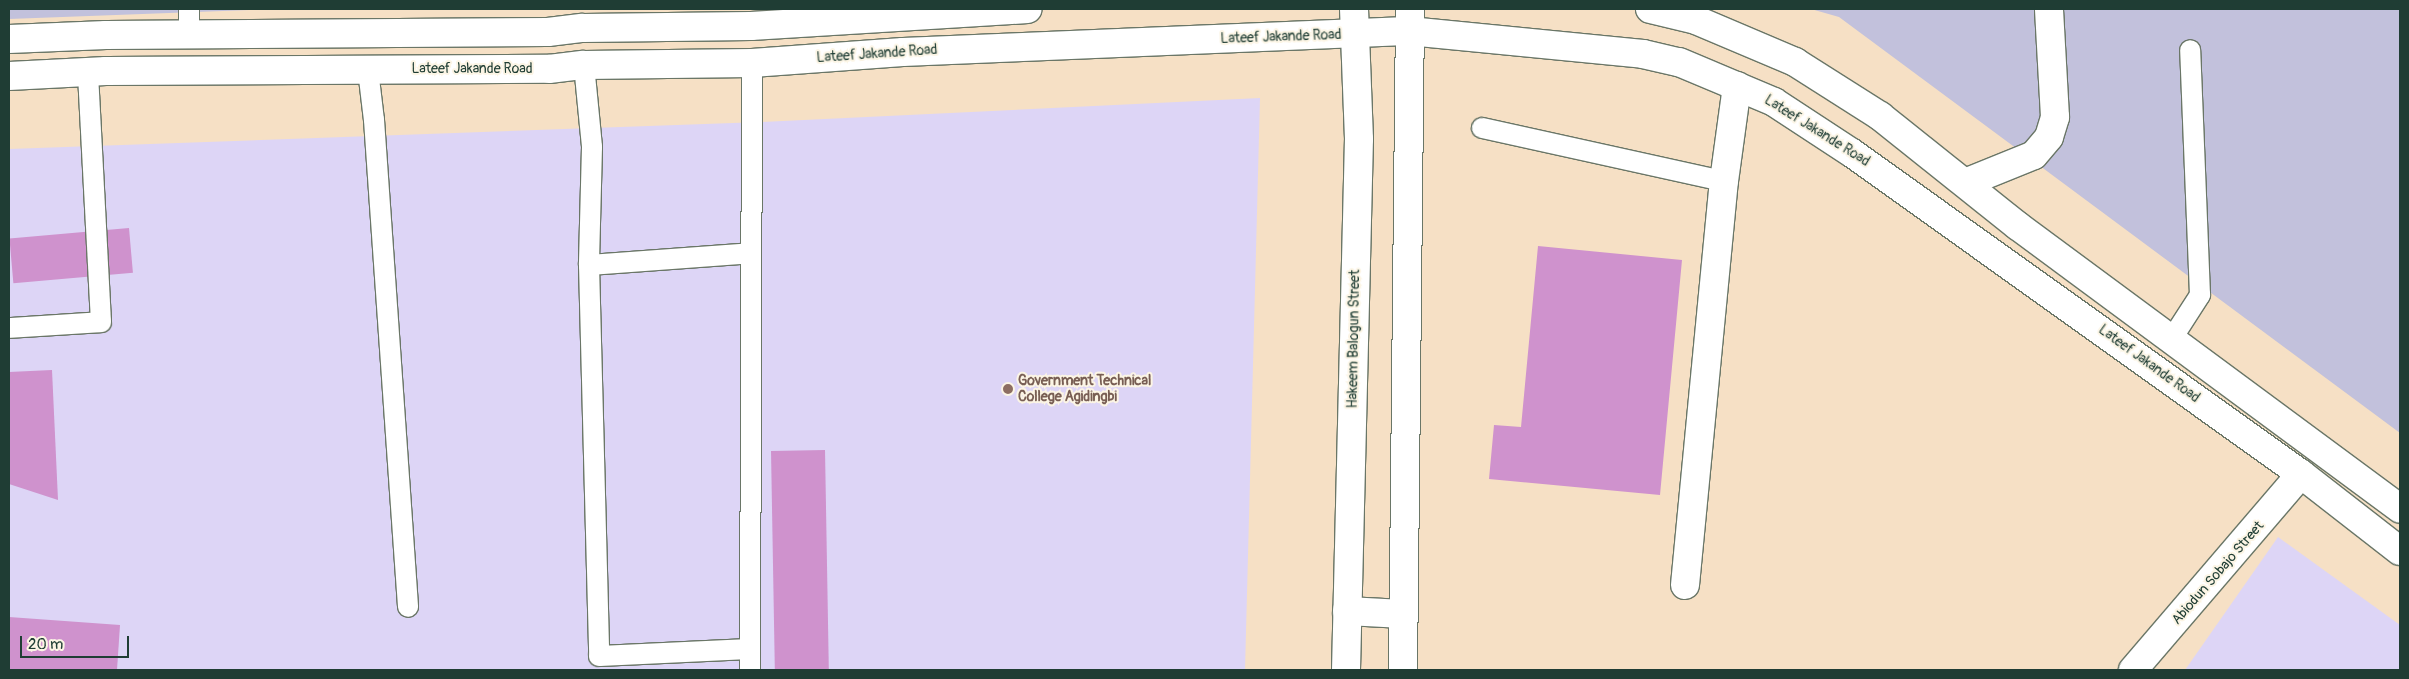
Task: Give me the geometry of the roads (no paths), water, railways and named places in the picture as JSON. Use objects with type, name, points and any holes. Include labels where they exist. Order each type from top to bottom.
[{"type":"main road","points":[[9,39],[189,21],[548,32],[582,28],[752,26],[904,13],[1027,9]]},
{"type":"main road","points":[[1650,9],[1696,20],[1794,62],[1880,116],[2171,340],[2400,509]]},
{"type":"main road","points":[[1965,183],[2034,155],[2049,137],[2055,117],[2049,9]]},
{"type":"main road","points":[[1403,670],[1410,20]]},
{"type":"main road","name":"Lateef Jakande Road","points":[[9,76],[88,72],[549,69],[584,65],[752,63],[1355,21],[1410,20],[1643,54],[1679,62],[1774,102],[1912,192],[2301,474],[2400,551]]},
{"type":"main road","name":"Hakeem Balogun Street","points":[[1346,670],[1359,140],[1355,21]]},
{"type":"main road","points":[[1685,585],[1724,181],[1737,86]]},
{"type":"main road","name":"Abiodun Sobajo Street","points":[[2133,670],[2301,474]]},
{"type":"main road","points":[[1347,611],[1403,614]]},
{"type":"lane","points":[[2171,340],[2198,304],[2200,295],[2190,50]]},
{"type":"lane","points":[[750,670],[752,63]]},
{"type":"lane","points":[[584,65],[592,147],[589,265],[598,656],[750,649]]},
{"type":"lane","points":[[368,70],[374,120],[408,607]]},
{"type":"lane","points":[[9,328],[101,322],[88,72]]},
{"type":"lane","points":[[1482,128],[1724,181]]},
{"type":"lane","points":[[589,265],[751,253]]},
{"type":"place","name":"Government Technical College Agidingbi","points":[[1008,389]]}]
